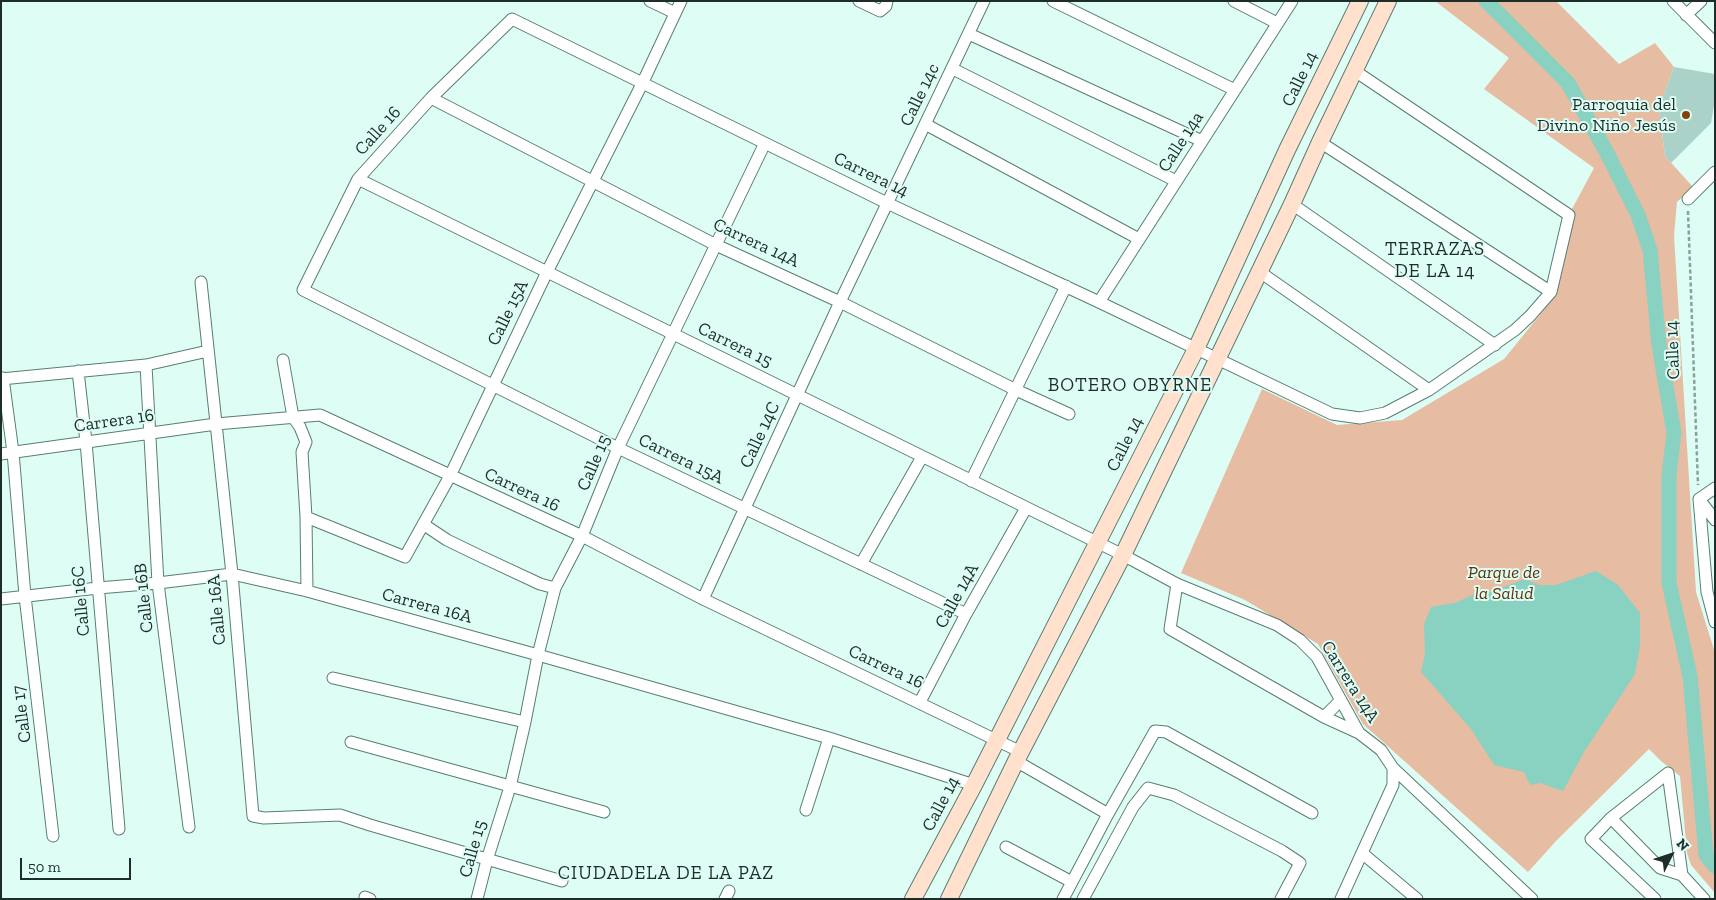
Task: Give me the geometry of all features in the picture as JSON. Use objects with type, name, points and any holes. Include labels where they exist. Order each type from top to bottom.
[{"type":"main road","name":"Calle 14","points":[[913,899],[974,786],[1196,349],[1287,150],[1360,1]]},
{"type":"main road","points":[[948,899],[1018,757],[1123,555],[1388,1]]},
{"type":"street","points":[[650,1],[675,13]]},
{"type":"street","points":[[642,84],[681,1]]},
{"type":"street","points":[[859,1],[880,11],[886,6],[887,1]]},
{"type":"street","name":"Calle 14c","points":[[887,203],[984,1]]},
{"type":"street","points":[[1053,1],[1235,90]]},
{"type":"street","points":[[1234,1],[1277,23]]},
{"type":"street","name":"Calle 14a","points":[[1099,302],[1292,1]]},
{"type":"street","points":[[1673,1],[1715,44]]},
{"type":"street","points":[[1686,15],[1701,1]]},
{"type":"street","name":"Carrera 14","points":[[512,19],[887,203],[1066,286],[1332,414],[1360,418],[1385,413],[1429,390],[1516,330],[1551,292]]},
{"type":"street","name":"Calle 16","points":[[303,290],[358,179],[431,98],[512,19]]},
{"type":"street","points":[[969,34],[1202,141]]},
{"type":"street","points":[[953,69],[1176,181]]},
{"type":"street","points":[[1320,142],[1551,292],[1569,216],[1355,71]]},
{"type":"street","name":"Calle 15A","points":[[306,517],[405,557],[450,476],[547,272],[642,84]]},
{"type":"street","name":"Carrera 14A","points":[[431,98],[716,245],[840,302],[1016,390],[1069,414]]},
{"type":"street","points":[[925,124],[1139,239]]},
{"type":"street","name":"Calle 15","points":[[477,899],[510,786],[538,655],[555,588],[582,536],[618,448],[765,143]]},
{"type":"street","points":[[1688,200],[1715,172]]},
{"type":"street","name":"Carrera 15","points":[[358,179],[1097,543]]},
{"type":"street","name":"Calle 14C","points":[[703,599],[887,203]]},
{"type":"street","points":[[1292,204],[1495,345]]},
{"type":"street","points":[[1260,272],[1429,390]]},
{"type":"street","name":"Calle 16A","points":[[201,282],[232,574],[253,816],[264,818],[340,814],[370,825],[487,860]]},
{"type":"street","points":[[971,481],[1066,286]]},
{"type":"street","name":"Carrera 15A","points":[[303,290],[618,448],[966,614]]},
{"type":"street","points":[[2,378],[146,364],[208,351]]},
{"type":"street","points":[[283,360],[293,417],[300,427],[306,442],[302,452],[306,517],[307,591]]},
{"type":"street","name":"Calle 16B","points":[[146,364],[158,583],[189,826]]},
{"type":"street","name":"Calle 16C","points":[[78,371],[86,442],[119,829]]},
{"type":"street","name":"Calle 17","points":[[2,378],[7,453],[26,596],[53,836]]},
{"type":"street","name":"Carrera 16","points":[[7,453],[216,424],[320,415],[582,536],[703,599],[997,739],[1018,757],[1108,814]]},
{"type":"street","points":[[861,564],[922,457]]},
{"type":"street","points":[[1699,499],[1715,488]]},
{"type":"street","points":[[1699,499],[1715,520]]},
{"type":"street","points":[[1699,499],[1707,592],[1715,622]]},
{"type":"street","name":"Calle 14A","points":[[920,702],[966,614],[1026,508]]},
{"type":"street","points":[[423,524],[447,540],[480,556],[540,584],[555,588]]},
{"type":"street","name":"Carrera 14A","points":[[1097,543],[1177,584],[1277,625],[1300,640],[1317,656],[1359,733],[1380,750],[1392,768],[1532,899]]},
{"type":"street","name":"Carrera 16A","points":[[1,599],[232,574],[307,591],[830,738],[974,786]]},
{"type":"street","points":[[1177,584],[1170,629],[1324,717],[1359,733]]},
{"type":"street","points":[[333,678],[525,722]]},
{"type":"street","points":[[1324,717],[1341,700]]},
{"type":"street","points":[[1062,899],[1155,731],[1166,732],[1312,813]]},
{"type":"street","points":[[806,810],[830,738]]},
{"type":"street","points":[[350,742],[604,812]]},
{"type":"street","points":[[1341,899],[1392,785],[1392,768]]},
{"type":"street","points":[[1655,899],[1591,839],[1611,818],[1668,773],[1682,875]]},
{"type":"street","points":[[1083,899],[1133,808],[1148,788],[1174,795],[1282,851],[1300,863],[1281,899]]},
{"type":"street","points":[[1611,818],[1660,868],[1682,875],[1704,899]]},
{"type":"street","points":[[1006,847],[1072,882]]},
{"type":"street","points":[[1362,853],[1417,899]]},
{"type":"street","points":[[487,860],[562,881]]},
{"type":"path","name":"Calle 14","points":[[1688,200],[1699,499]]},
{"type":"green space","name":"Parque de la Salud","points":[[1435,1],[1556,1],[1619,64],[1655,43],[1674,67],[1659,108],[1665,156],[1693,187],[1677,202],[1674,236],[1696,592],[1715,653],[1715,893],[1691,865],[1687,853],[1680,776],[1649,749],[1557,840],[1528,872],[1363,724],[1318,644],[1245,600],[1181,573],[1262,389],[1337,425],[1402,420],[1504,359],[1556,295],[1571,211],[1594,168],[1484,89],[1509,58]]},
{"type":"shaded area","points":[[1596,571],[1618,585],[1640,613],[1640,646],[1635,674],[1584,752],[1563,791],[1540,783],[1530,785],[1524,772],[1494,765],[1471,729],[1421,672],[1425,654],[1424,624],[1431,607],[1455,603],[1477,593],[1485,594],[1525,579],[1539,585],[1556,585]]},
{"type":"building","name":"Parroquia del Divino Niño Jesús","points":[[1674,67],[1715,74],[1715,100],[1711,123],[1671,163],[1665,156],[1659,108]]},
{"type":"waterway","points":[[1486,1],[1568,83],[1607,153],[1638,215],[1650,250],[1659,345],[1674,433],[1669,475],[1669,583],[1690,676],[1706,855],[1715,866]]},
{"type":"place","name":"Parroquia del Divino Niño Jesús","points":[[1686,115]]},
{"type":"district","name":"TERRAZAS DE LA 14","points":[[1435,261]]},
{"type":"district","name":"BOTERO OBYRNE","points":[[1130,386]]},
{"type":"district","name":"CIUDADELA DE LA PAZ","points":[[666,874]]}]
